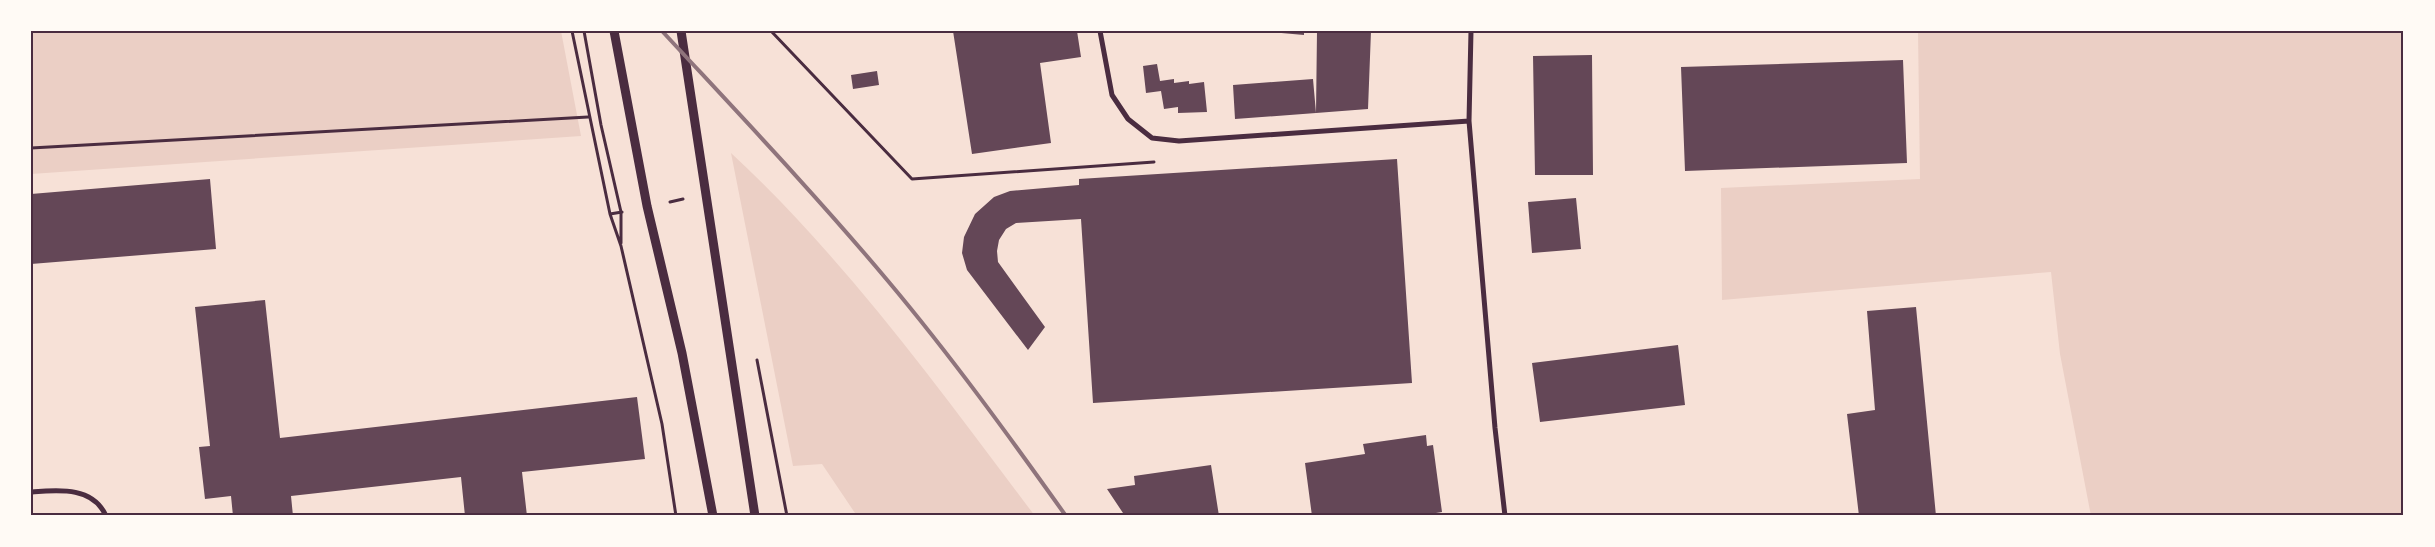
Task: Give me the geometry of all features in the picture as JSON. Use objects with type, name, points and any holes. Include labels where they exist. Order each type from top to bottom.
[{"type":"street","points":[[614,31],[646,206],[682,353],[713,516]]},
{"type":"street","points":[[681,31],[755,516]]},
{"type":"street","points":[[1100,31],[1112,95],[1128,119],[1152,138],[1180,141],[1469,121]]},
{"type":"street","points":[[1471,31],[1469,121],[1495,428],[1505,516]]},
{"type":"street","points":[[31,492],[75,490],[95,500],[106,516]]},
{"type":"path","points":[[572,31],[588,118],[610,214],[621,246],[662,424],[676,516]]},
{"type":"path","points":[[584,31],[601,125],[621,212],[621,246]]},
{"type":"path","points":[[772,31],[912,179],[1157,161],[1180,141]]},
{"type":"path","points":[[31,148],[588,118]]},
{"type":"path","points":[[756,353],[787,516]]},
{"type":"shaded area","points":[[31,31],[561,31],[581,136],[31,174]]},
{"type":"shaded area","points":[[1918,31],[2404,31],[2404,516],[2091,516],[2060,354],[2051,272],[1722,300],[1721,188],[1920,179]]},
{"type":"shaded area","points":[[731,153],[773,194],[853,282],[928,374],[1035,516],[857,516],[822,464],[793,466]]},
{"type":"building","points":[[953,31],[1077,31],[1081,57],[1040,63],[1051,143],[972,154]]},
{"type":"building","points":[[1259,31],[1304,31],[1304,35]]},
{"type":"building","points":[[1317,31],[1371,31],[1368,109],[1316,113]]},
{"type":"building","points":[[1592,55],[1593,175],[1535,175],[1533,56]]},
{"type":"building","points":[[1903,60],[1907,163],[1685,171],[1681,67]]},
{"type":"building","points":[[1157,64],[1160,81],[1174,79],[1174,83],[1189,81],[1189,84],[1204,82],[1207,112],[1178,113],[1178,107],[1164,109],[1161,91],[1146,93],[1143,66]]},
{"type":"building","points":[[877,71],[879,85],[853,89],[851,75]]},
{"type":"building","points":[[1313,79],[1316,113],[1235,119],[1233,85]]},
{"type":"building","points":[[1397,159],[1412,383],[1093,403],[1081,219],[1016,223],[1006,229],[999,240],[998,262],[1045,327],[1028,350],[967,270],[962,253],[964,237],[975,214],[994,197],[1010,191],[1079,185],[1079,179]]},
{"type":"building","points":[[210,179],[216,249],[31,264],[31,194]]},
{"type":"building","points":[[1576,198],[1581,249],[1532,253],[1528,202]]},
{"type":"building","points":[[265,300],[280,438],[637,397],[645,459],[522,472],[527,516],[465,516],[461,477],[291,496],[293,516],[233,516],[231,496],[205,499],[199,447],[210,446],[195,307]]},
{"type":"building","points":[[1916,307],[1936,516],[1859,516],[1847,414],[1875,410],[1867,311]]},
{"type":"building","points":[[1678,345],[1685,405],[1540,422],[1532,363]]},
{"type":"building","points":[[1426,435],[1427,446],[1433,445],[1442,512],[1418,516],[1312,516],[1305,463],[1365,454],[1363,444]]},
{"type":"building","points":[[1211,465],[1219,516],[1125,516],[1107,489],[1135,485],[1134,476]]},
{"type":"railway","points":[[662,31],[805,186],[888,281],[979,397],[1066,516]]}]
